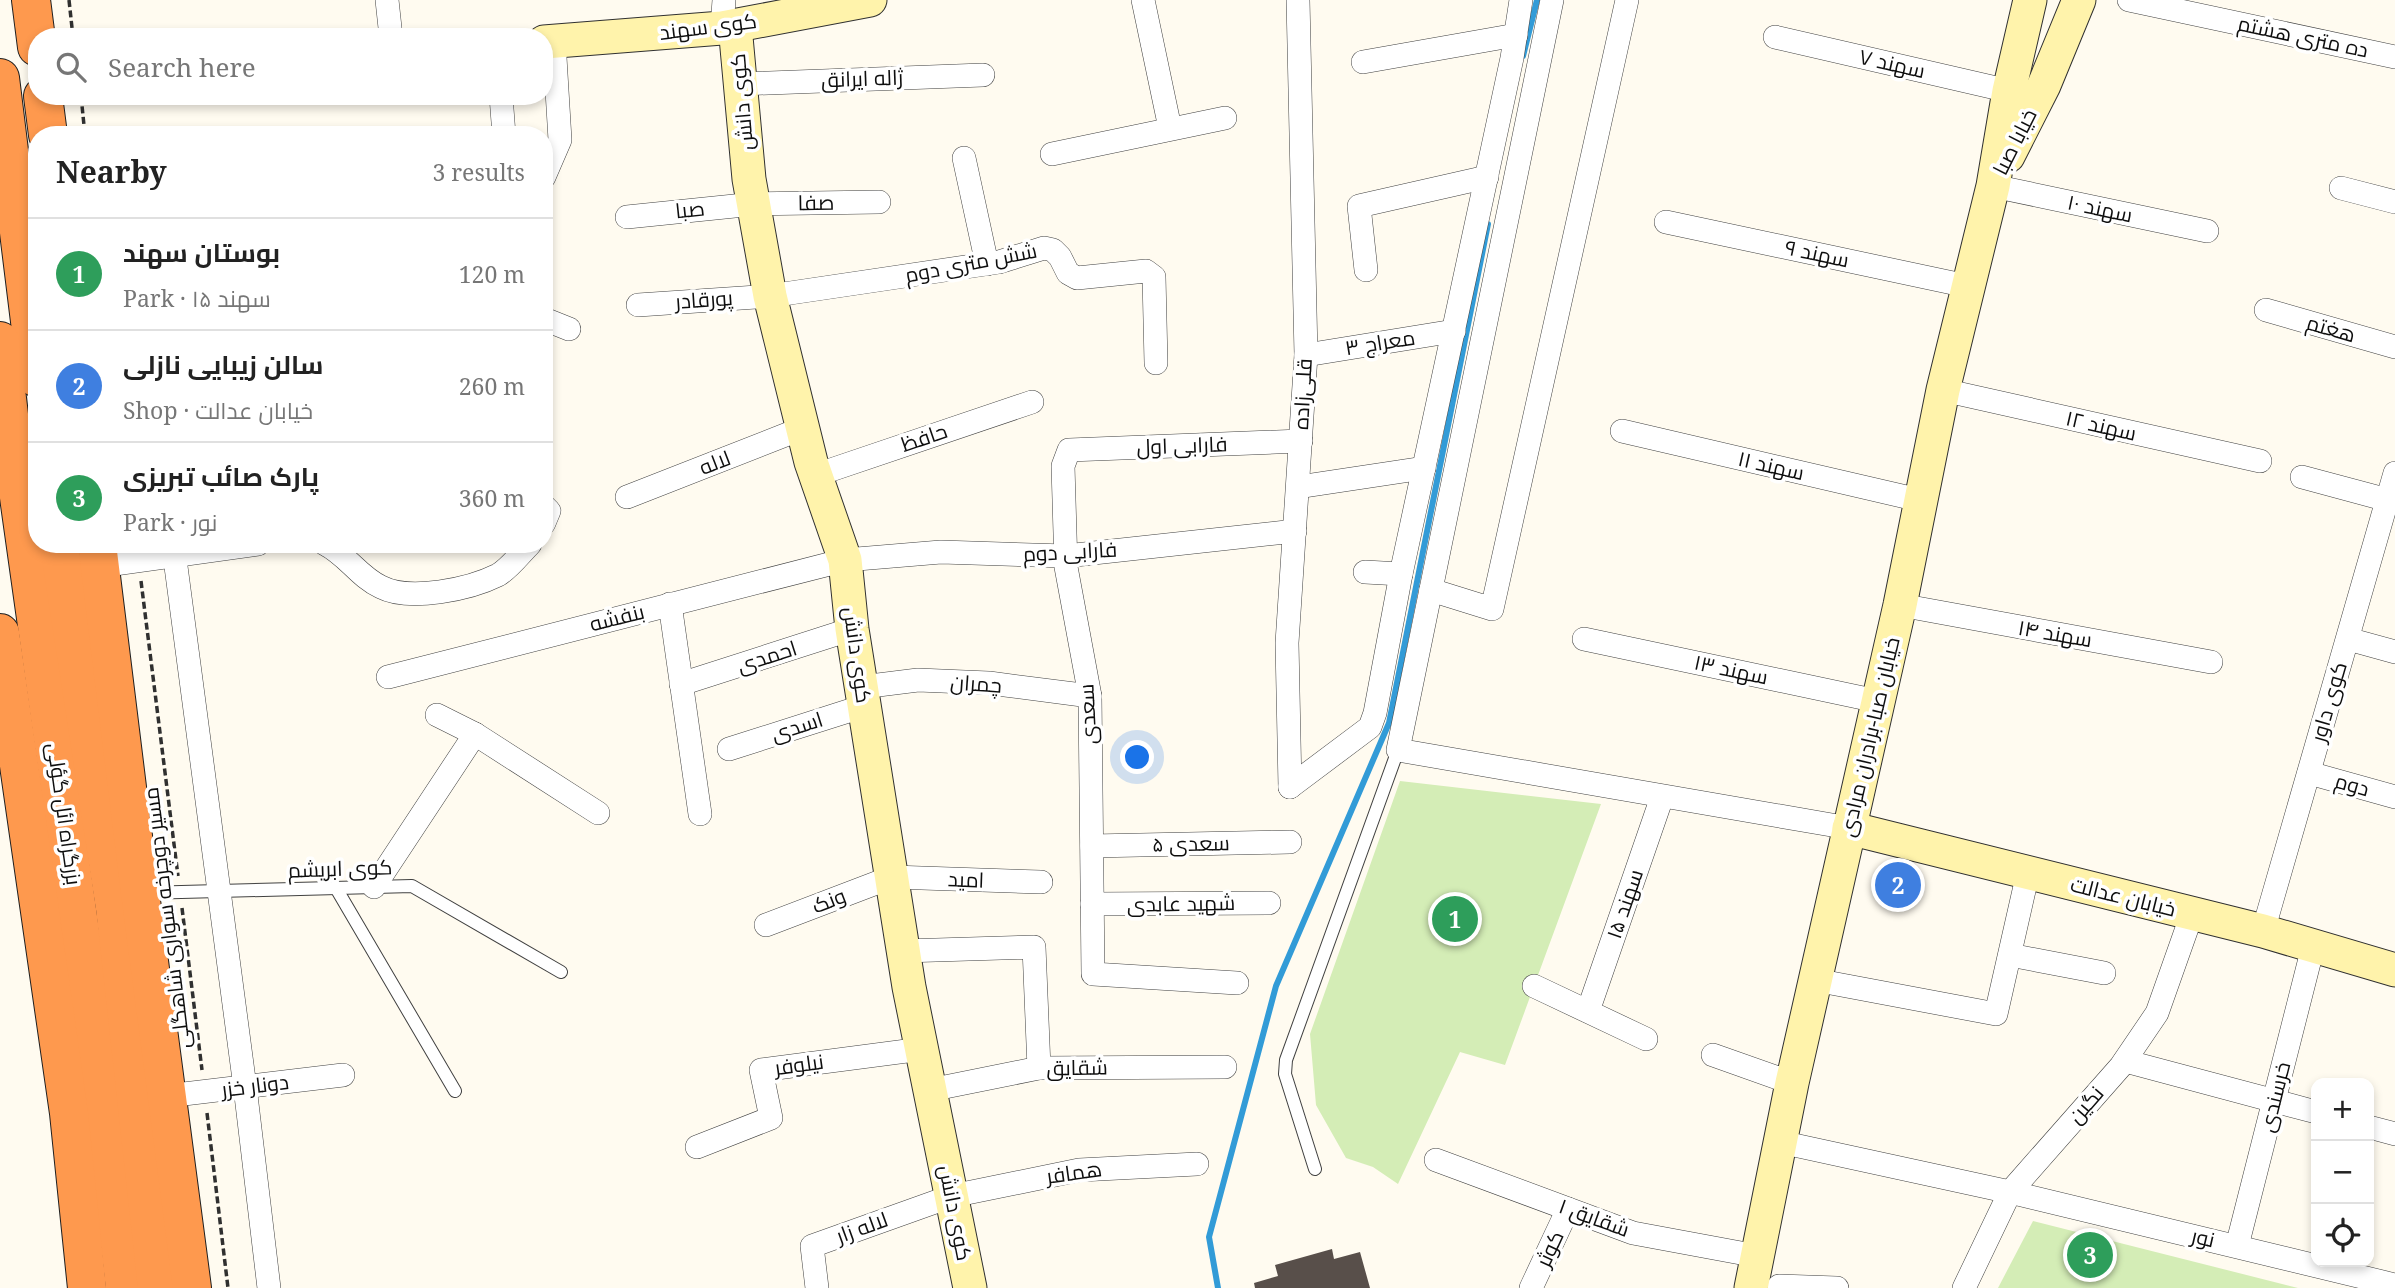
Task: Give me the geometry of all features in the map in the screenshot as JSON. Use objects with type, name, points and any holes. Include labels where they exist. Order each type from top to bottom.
[{"type":"highway","points":[[30,0],[34,28]]},
{"type":"highway","points":[[0,79],[28,305]]},
{"type":"highway","points":[[44,105],[47,126]]},
{"type":"highway","name":"بزرگراه ائل گؤلی","points":[[0,341],[19,497],[100,1067],[125,1288]]},
{"type":"highway","name":"بزرگراه ائل گؤلی","points":[[60,553],[115,908],[157,1288]]},
{"type":"highway","points":[[99,555],[139,893],[192,1288]]},
{"type":"highway","points":[[0,633],[69,1113],[88,1288]]},
{"type":"street","points":[[387,0],[390,28]]},
{"type":"street","name":"کوی سهند","points":[[553,40],[870,0]]},
{"type":"street","points":[[1143,0],[1170,128]]},
{"type":"street","name":"قلی‌زاده","points":[[1298,0],[1306,355],[1287,643],[1290,787],[1370,727],[1376,713],[1401,574]]},
{"type":"street","points":[[1365,572],[1401,574],[1488,177],[1521,0]]},
{"type":"street","points":[[1552,0],[1398,750],[1849,828]]},
{"type":"street","points":[[1431,590],[1492,609],[1627,0]]},
{"type":"street","name":"خیابا صبا","points":[[1993,186],[2009,91],[2030,0]]},
{"type":"street","name":"خیابا صبا","points":[[1993,186],[2044,85],[2078,0]]},
{"type":"street","name":"ده متری هشتم","points":[[2129,0],[2395,57]]},
{"type":"street","name":"کوی دانش","points":[[727,18],[740,84],[754,204],[770,296],[816,475],[845,560],[852,629],[903,951],[970,1288]]},
{"type":"street","points":[[1363,62],[1516,35]]},
{"type":"street","name":"سهند ۷","points":[[1774,37],[2009,91]]},
{"type":"street","name":"ژاله ایرانق","points":[[740,84],[983,75]]},
{"type":"street","points":[[553,77],[560,141],[553,157]]},
{"type":"street","points":[[502,105],[504,126]]},
{"type":"street","points":[[1052,154],[1225,118]]},
{"type":"street","points":[[964,158],[986,264]]},
{"type":"street","points":[[1366,270],[1359,206],[1488,177]]},
{"type":"street","name":"سهند ۱۰","points":[[1993,186],[2207,231]]},
{"type":"street","name":"خیابان صبا-برادران مرادی","points":[[1765,1287],[1757,1256],[1792,1083],[1900,605],[1943,390],[1993,186]]},
{"type":"street","points":[[2341,188],[2395,202]]},
{"type":"street","name":"صفا","points":[[754,204],[879,202]]},
{"type":"street","name":"صبا","points":[[627,217],[754,204]]},
{"type":"street","name":"سهند ۹","points":[[1666,222],[1967,286]]},
{"type":"street","name":"شش متری دوم","points":[[770,296],[986,264],[1045,248],[1054,250],[1068,273],[1077,278],[1146,271],[1154,277],[1156,363]]},
{"type":"street","name":"پورقادر","points":[[638,305],[770,296]]},
{"type":"street","name":"هغتم","points":[[2266,310],[2395,347]]},
{"type":"street","points":[[553,323],[569,329]]},
{"type":"street","name":"معراج ۳","points":[[1306,355],[1454,331]]},
{"type":"street","name":"سهند ۱۲","points":[[1943,390],[2260,461]]},
{"type":"street","name":"حافظ","points":[[816,475],[1032,402]]},
{"type":"street","name":"لاله","points":[[627,497],[803,428]]},
{"type":"street","name":"سهند ۱۱","points":[[1622,430],[1919,500]]},
{"type":"street","name":"فارابی اول","points":[[1065,456],[1069,450],[1301,441]]},
{"type":"street","name":"سعدی","points":[[1065,456],[1066,556],[1090,696],[1093,975],[1237,983]]},
{"type":"street","points":[[1298,487],[1424,468]]},
{"type":"street","name":"کوی داور","points":[[2263,931],[2391,501],[2395,473]]},
{"type":"street","points":[[2302,477],[2391,501]]},
{"type":"street","name":"فارابی دوم","points":[[845,560],[941,552],[1066,556],[1295,531]]},
{"type":"street","points":[[99,555],[129,553]]},
{"type":"street","points":[[174,553],[269,1288]]},
{"type":"street","points":[[340,553],[358,573],[383,589],[403,593],[430,593],[474,585],[501,574],[521,553]]},
{"type":"street","name":"بنفشه","points":[[388,677],[845,560]]},
{"type":"street","points":[[670,604],[700,814]]},
{"type":"street","name":"سهند ۱۴","points":[[1900,605],[2211,662]]},
{"type":"street","name":"احمدی","points":[[681,684],[852,629]]},
{"type":"street","name":"سهند ۱۳","points":[[1584,639],[1877,701]]},
{"type":"street","points":[[2348,639],[2395,652]]},
{"type":"street","name":"چمران","points":[[863,696],[918,680],[989,683],[1090,696]]},
{"type":"street","name":"اسدی","points":[[729,748],[863,696]]},
{"type":"street","points":[[438,715],[475,734],[598,813]]},
{"type":"street","points":[[374,887],[475,734]]},
{"type":"street","name":"دوم","points":[[2309,773],[2395,797]]},
{"type":"street","name":"سهند ۱۵","points":[[1588,1011],[1662,797]]},
{"type":"street","name":"خیابان عدالت","points":[[1849,828],[2263,931],[2395,970]]},
{"type":"street","name":"سعدی ۵","points":[[1092,846],[1290,842]]},
{"type":"street","points":[[1815,980],[1996,1014],[2028,873]]},
{"type":"street","name":"امید","points":[[892,877],[1041,883]]},
{"type":"street","name":"ونک","points":[[766,925],[892,877]]},
{"type":"street","name":"شهید عابدی","points":[[1092,905],[1269,903]]},
{"type":"street","name":"نگین","points":[[1964,1288],[2010,1192],[2125,1060],[2157,1013],[2192,914]]},
{"type":"street","points":[[903,951],[1034,947],[1039,1068]]},
{"type":"street","name":"خرسندی","points":[[2236,1246],[2313,947]]},
{"type":"street","points":[[2010,955],[2104,973]]},
{"type":"street","points":[[1534,986],[1646,1040]]},
{"type":"street","name":"نیلوفر","points":[[697,1147],[771,1118],[761,1070],[922,1049]]},
{"type":"street","points":[[1713,1055],[1792,1083]]},
{"type":"street","points":[[2125,1060],[2311,1111]]},
{"type":"street","name":"شقایق","points":[[930,1090],[1039,1068],[1225,1067]]},
{"type":"street","name":"دونار خزر","points":[[167,1096],[342,1075]]},
{"type":"street","points":[[2374,1128],[2395,1134]]},
{"type":"street","name":"نور","points":[[1780,1142],[2010,1192],[2395,1285]]},
{"type":"street","name":"شقایق ۱","points":[[1436,1160],[1633,1233],[1757,1256]]},
{"type":"street","name":"همافر","points":[[952,1196],[1079,1170],[1197,1164]]},
{"type":"street","name":"لاله زار","points":[[817,1288],[812,1246],[952,1196]]},
{"type":"street","name":"کوثر","points":[[1531,1288],[1568,1209]]},
{"type":"street","points":[[1765,1287],[1837,1288]]},
{"type":"lane","points":[[1315,1169],[1285,1073],[1286,1060],[1398,750]]},
{"type":"lane","name":"کوی ابریشم","points":[[139,893],[412,886],[561,972]]},
{"type":"lane","points":[[336,888],[455,1091]]},
{"type":"path","points":[[69,0],[72,28]]},
{"type":"path","points":[[81,105],[84,126]]},
{"type":"path","name":"مسیر دوچرخه سواری شاهگلی","points":[[140,571],[228,1288]]},
{"type":"green space","points":[[1400,781],[1601,804],[1505,1065],[1460,1052],[1398,1184],[1373,1167],[1346,1158],[1316,1105],[1310,1034]]},
{"type":"green space","points":[[2033,1221],[2298,1288],[1998,1288]]},
{"type":"building","points":[[1332,1249],[1334,1259],[1360,1252],[1370,1288],[1255,1288],[1254,1283],[1278,1276],[1275,1265]]},
{"type":"waterway","points":[[1523,56],[1537,0]]},
{"type":"waterway","points":[[1218,1288],[1209,1237],[1276,986],[1389,723],[1488,224]]},
{"type":"place","name":"سالن زیبایی نازلی","points":[[1898,885]]},
{"type":"place","name":"بوستان سهند","points":[[1455,919]]},
{"type":"place","name":"پارک صائب تبریزی","points":[[2090,1255]]}]
